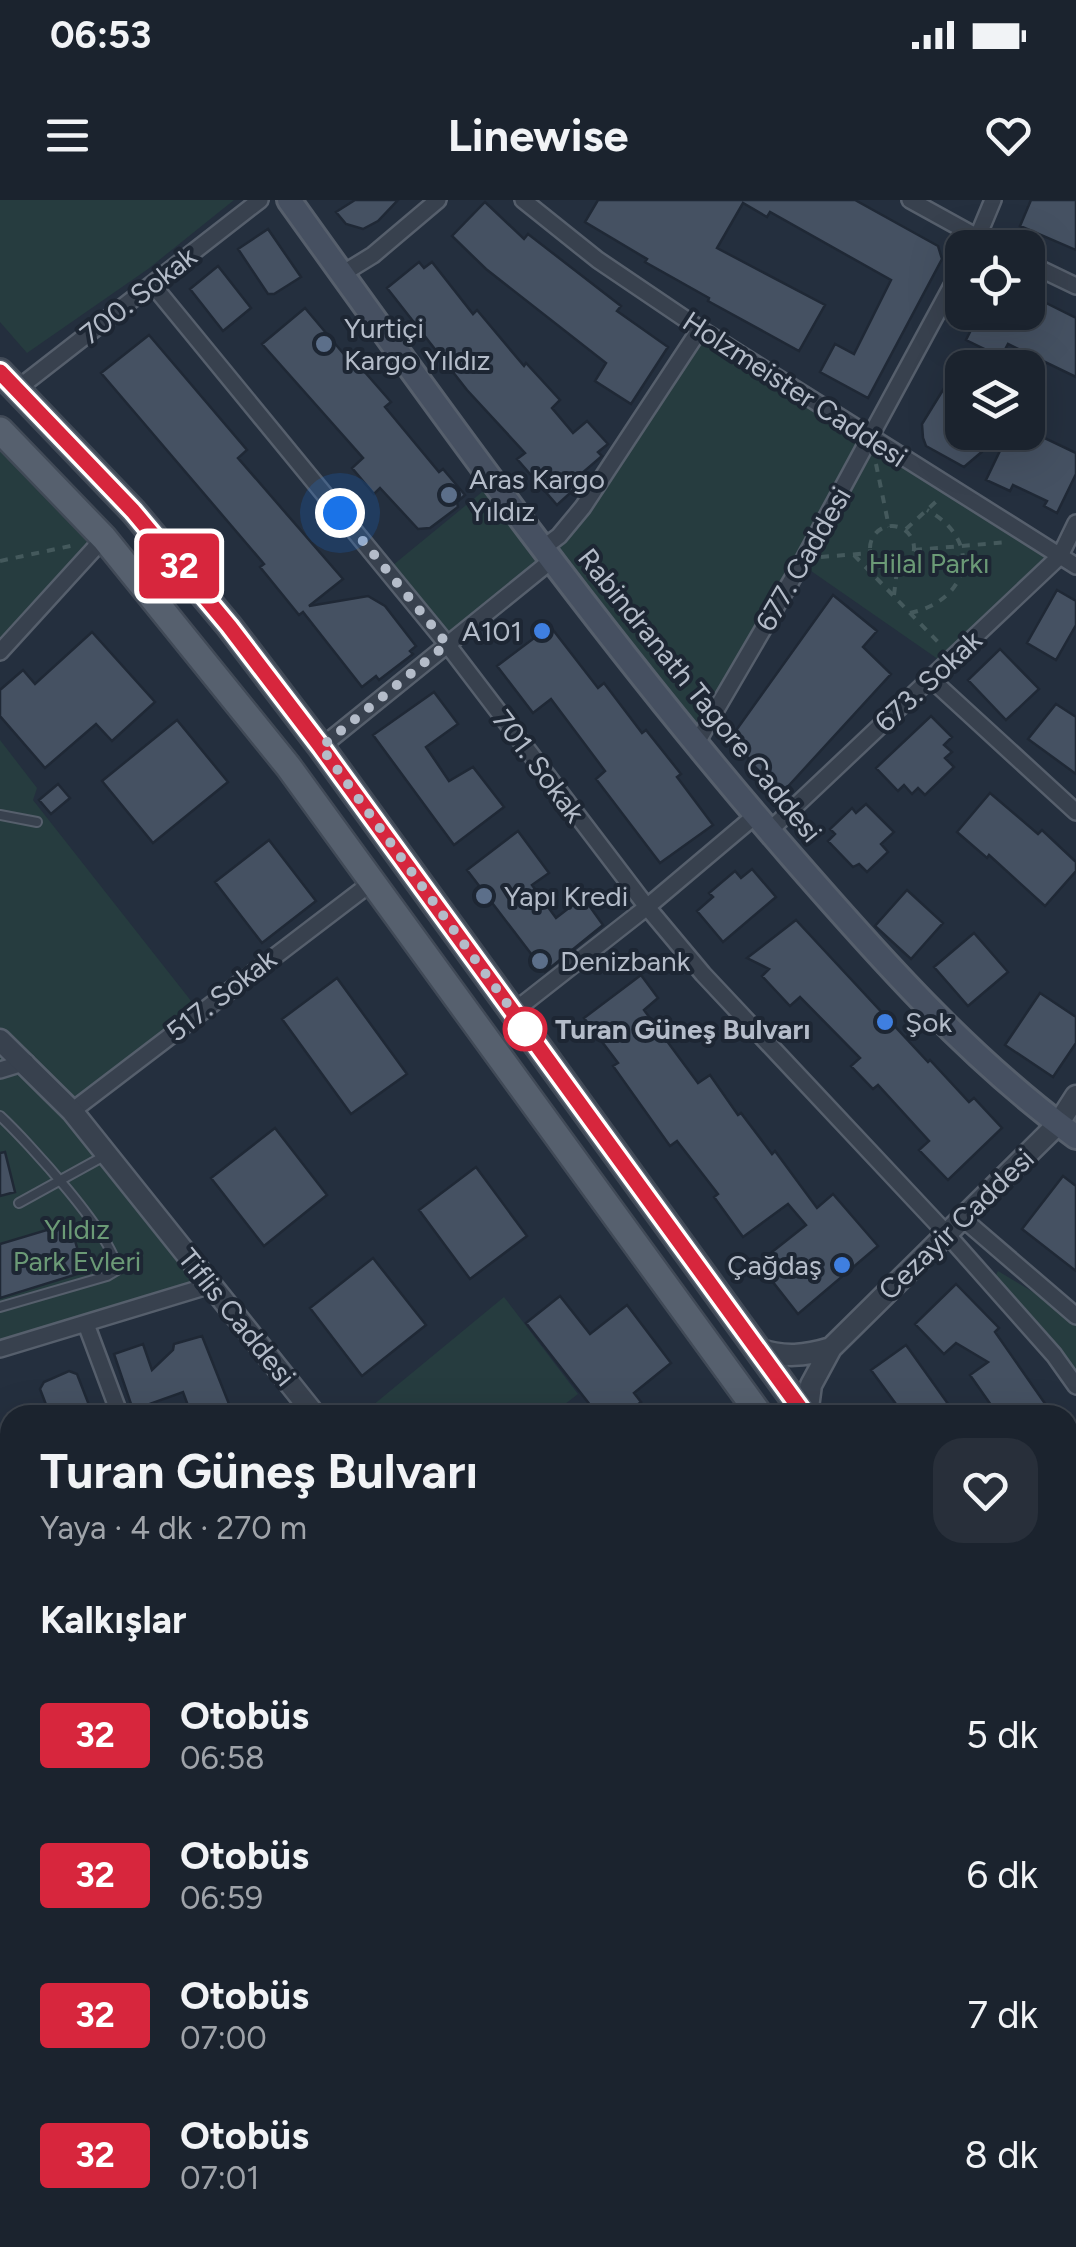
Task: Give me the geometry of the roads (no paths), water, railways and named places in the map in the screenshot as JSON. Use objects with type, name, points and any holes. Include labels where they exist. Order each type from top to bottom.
[{"type":"main road","name":"Rabindranath Tagore Caddesi","points":[[289,200],[547,554],[762,823],[869,946],[1001,1076],[1067,1130]]},
{"type":"main road","points":[[8,381],[133,511],[229,626],[799,1405]]},
{"type":"main road","points":[[0,430],[104,538],[288,766],[753,1405]]},
{"type":"street","name":"700. Sokak","points":[[8,381],[152,284],[260,200]]},
{"type":"street","points":[[342,274],[372,255],[438,200]]},
{"type":"street","name":"Holzmeister Caddesi","points":[[523,200],[598,260],[700,330],[1076,566]]},
{"type":"street","points":[[910,200],[955,230]]},
{"type":"street","points":[[980,230],[993,200]]},
{"type":"street","points":[[1045,270],[1076,286]]},
{"type":"street","name":"701. Sokak","points":[[152,284],[447,644],[646,907],[717,989],[953,1224]]},
{"type":"street","name":"677. Caddesi","points":[[696,744],[871,440],[945,299]]},
{"type":"street","points":[[321,747],[447,644],[547,554],[583,508],[700,330]]},
{"type":"street","name":"673. Sokak","points":[[512,1012],[762,823],[930,678],[1060,556],[1076,523]]},
{"type":"street","points":[[0,652],[104,538]]},
{"type":"street","points":[[930,678],[1076,812]]},
{"type":"street","name":"517. Sokak","points":[[72,1110],[371,882]]},
{"type":"street","name":"Tiflis Caddesi","points":[[0,1040],[72,1110],[307,1405]]},
{"type":"street","points":[[0,1070],[26,1062]]},
{"type":"street","name":"Cezayir Caddesi","points":[[831,1348],[953,1224],[1067,1130],[1076,1096]]},
{"type":"street","points":[[953,1224],[1076,1316]]},
{"type":"street","points":[[953,1224],[1076,1386]]},
{"type":"street","points":[[0,1349],[211,1285]]},
{"type":"street","points":[[86,1324],[116,1405]]},
{"type":"street","points":[[758,1350],[795,1356],[831,1348]]},
{"type":"street","points":[[808,1405],[812,1385],[831,1348]]},
{"type":"lane","points":[[0,815],[38,822]]},
{"type":"lane","points":[[0,1116],[103,1235],[118,1270],[0,1308]]},
{"type":"lane","points":[[20,1203],[106,1155]]},
{"type":"place","name":"Yurtiçi Kargo Yıldız","points":[[324,344]]},
{"type":"place","name":"Aras Kargo Yıldız","points":[[449,495]]},
{"type":"place","name":"A101","points":[[542,631]]},
{"type":"place","name":"Yapı Kredi","points":[[484,896]]},
{"type":"place","name":"Denizbank","points":[[540,961]]},
{"type":"place","name":"Şok","points":[[885,1022]]},
{"type":"place","name":"Turan Güneş Bulvarı","points":[[525,1029]]},
{"type":"place","name":"Çağdaş","points":[[842,1265]]},
{"type":"park label","name":"Hilal Parkı","points":[[929,563]]},
{"type":"park label","name":"Yıldız Park Evleri","points":[[77,1245]]}]
